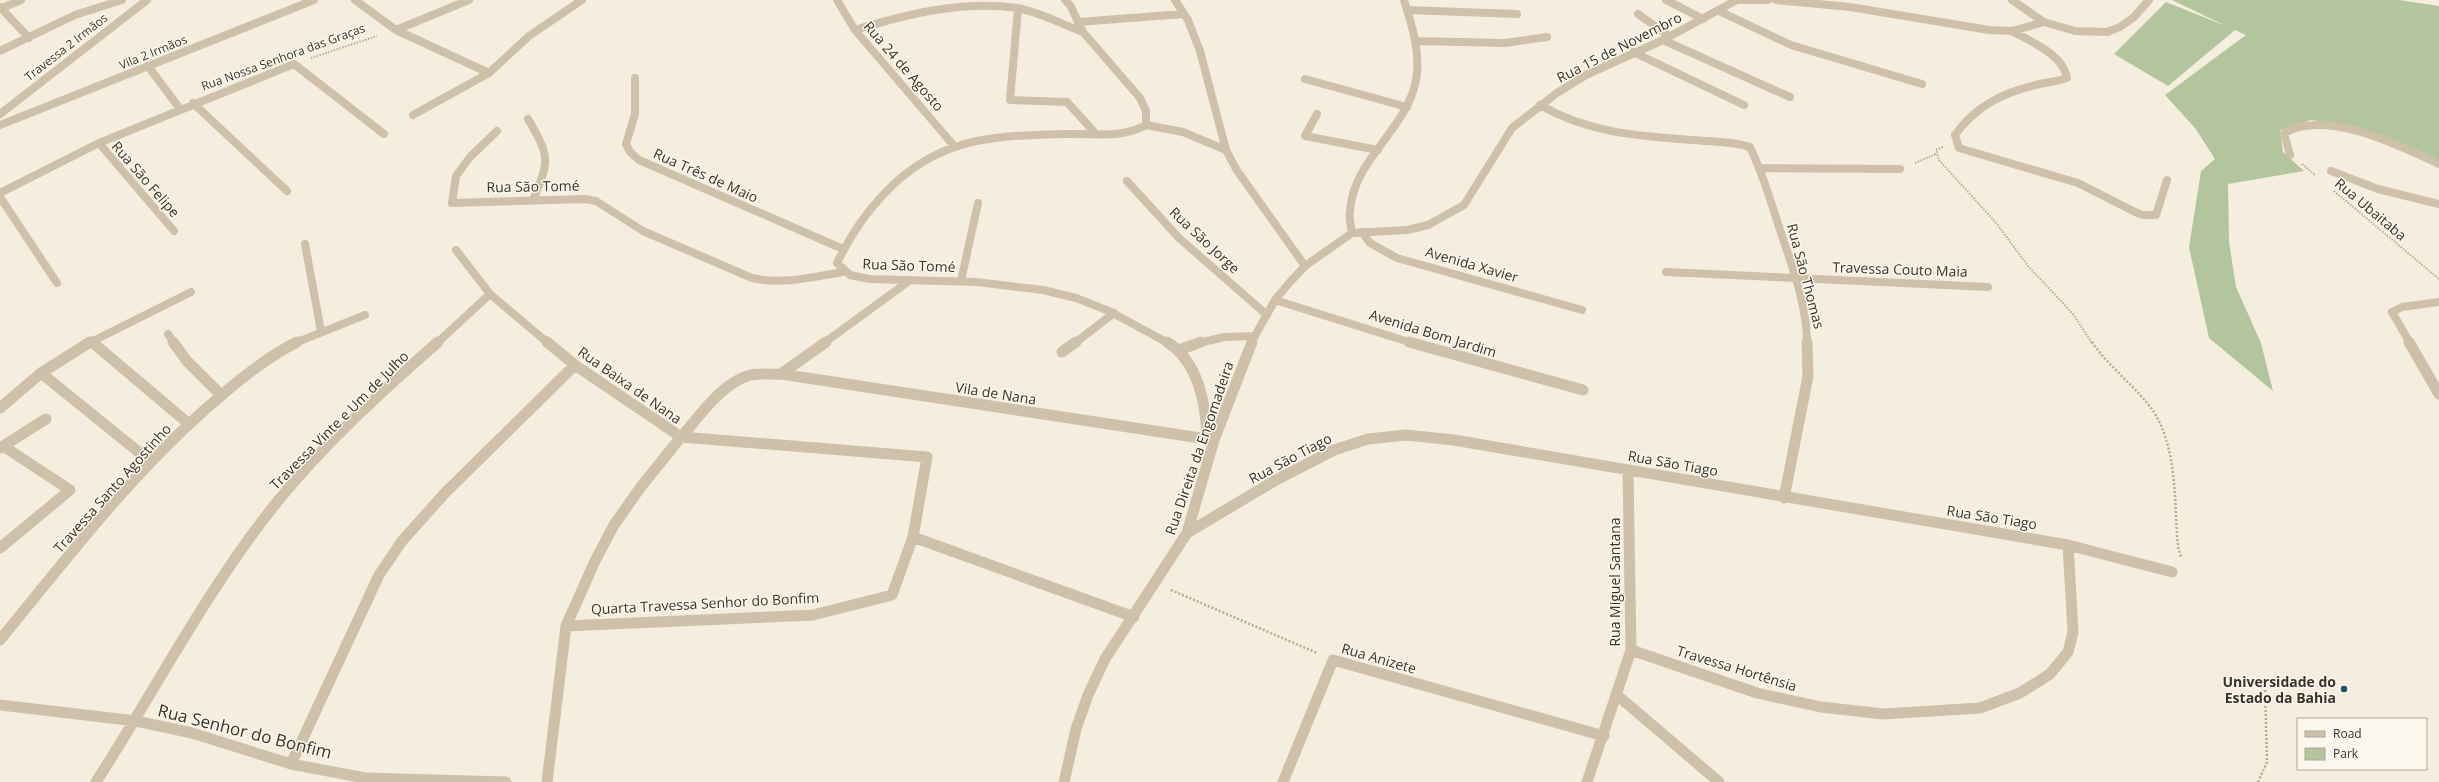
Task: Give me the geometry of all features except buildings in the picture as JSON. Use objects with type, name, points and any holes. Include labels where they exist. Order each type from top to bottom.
[{"type":"street","points":[[21,0],[1,7],[29,38]]},
{"type":"street","points":[[0,51],[88,9],[122,0]]},
{"type":"street","name":"Travessa 2 Irmãos","points":[[0,114],[147,0]]},
{"type":"street","name":"Vila 2 Irmãos","points":[[0,125],[314,0]]},
{"type":"street","points":[[355,0],[396,30],[488,73]]},
{"type":"street","points":[[396,30],[469,0]]},
{"type":"street","points":[[413,115],[488,73],[529,36],[582,0]]},
{"type":"street","name":"Rua 24 de Agosto","points":[[837,0],[855,30],[904,84],[955,147]]},
{"type":"street","points":[[1065,0],[1070,5],[1083,32],[1140,98],[1146,108],[1146,125]]},
{"type":"street","points":[[1176,0],[1184,14],[1200,51],[1226,150],[1236,168],[1305,266]]},
{"type":"street","points":[[1357,233],[1348,218],[1352,192],[1359,178],[1407,107],[1415,89],[1417,58],[1415,41],[1404,0]]},
{"type":"street","points":[[1666,0],[1703,19]]},
{"type":"street","points":[[1737,0],[1768,0]]},
{"type":"street","name":"Rua 15 de Novembro","points":[[1357,233],[1407,230],[1428,225],[1447,216],[1464,204],[1512,128],[1540,105],[1586,76],[1633,52],[1666,38],[1719,11],[1737,0]]},
{"type":"street","points":[[1776,0],[1823,3],[1939,20],[1989,30],[2012,31],[2044,22]]},
{"type":"street","points":[[2012,0],[2044,22],[2075,30],[2107,32],[2120,27],[2134,17],[2149,0]]},
{"type":"street","points":[[855,30],[917,12],[991,3],[1018,9],[1083,32]]},
{"type":"street","points":[[1018,9],[1010,100],[1067,102],[1096,134]]},
{"type":"street","points":[[1407,10],[1517,14]]},
{"type":"street","points":[[1719,11],[1791,46],[1922,84]]},
{"type":"street","points":[[1078,22],[1184,14]]},
{"type":"street","points":[[1638,14],[1666,38],[1790,97]]},
{"type":"street","points":[[2012,31],[2057,59],[2064,66],[2067,78],[2014,90],[1986,102],[1964,120],[1956,135],[1959,148],[2078,183],[2143,215],[2156,215],[2167,180]]},
{"type":"street","points":[[1415,41],[1505,43],[1547,37]]},
{"type":"street","points":[[1633,52],[1744,105]]},
{"type":"street","points":[[294,64],[384,134]]},
{"type":"street","name":"Rua Nossa Senhora das Graças","points":[[0,193],[98,143],[193,103],[294,64]]},
{"type":"street","points":[[148,66],[180,109]]},
{"type":"street","name":"Rua Três de Maio","points":[[635,78],[635,114],[626,144],[630,152],[639,160],[843,249]]},
{"type":"street","points":[[1305,79],[1407,107]]},
{"type":"street","points":[[193,103],[286,192]]},
{"type":"street","name":"Rua São Thomas","points":[[1540,105],[1554,114],[1592,128],[1617,133],[1750,146],[1760,168],[1795,279],[1807,323],[1808,376],[1784,498]]},
{"type":"street","points":[[1317,114],[1305,136],[1378,150]]},
{"type":"street","points":[[528,119],[547,153],[548,163],[533,200]]},
{"type":"street","points":[[842,272],[837,263],[843,249],[878,200],[894,185],[927,160],[955,147],[1009,138],[1130,132],[1146,125],[1184,132],[1226,150]]},
{"type":"street","points":[[2290,155],[2284,133],[2296,126],[2308,125],[2336,127],[2365,134],[2411,151],[2439,164]]},
{"type":"street","name":"Rua São Tomé","points":[[497,130],[470,157],[456,176],[452,203],[570,198],[596,201],[644,231],[752,278],[772,282],[789,281],[842,272],[853,277],[869,280],[961,281],[1018,284],[1057,292],[1114,313],[1179,350]]},
{"type":"street","name":"Rua São Felipe","points":[[98,143],[174,231]]},
{"type":"street","points":[[1760,168],[1900,169]]},
{"type":"street","points":[[2331,171],[2378,189],[2439,204]]},
{"type":"street","name":"Rua São Jorge","points":[[1127,182],[1178,238],[1266,315]]},
{"type":"street","points":[[0,197],[57,283]]},
{"type":"street","points":[[961,281],[978,203]]},
{"type":"street","name":"Rua Direita da Engomadeira","points":[[1064,782],[1076,730],[1088,694],[1105,659],[1156,584],[1187,533],[1210,440],[1254,336],[1275,300],[1305,266],[1357,233]]},
{"type":"street","name":"Avenida Xavier","points":[[1357,233],[1370,243],[1397,258],[1582,310]]},
{"type":"street","points":[[305,244],[321,331]]},
{"type":"street","name":"Rua Baixa de Nana","points":[[456,250],[490,294],[575,365],[682,437],[927,457],[913,537]]},
{"type":"street","name":"Travessa Couto Maia","points":[[1666,272],[1988,287]]},
{"type":"street","points":[[781,374],[909,281]]},
{"type":"street","points":[[0,408],[41,373],[91,341],[119,325],[191,292]]},
{"type":"street","name":"Travessa Vinte e Um de Julho","points":[[96,782],[136,721],[236,557],[277,502],[371,404],[490,294]]},
{"type":"street","name":"Avenida Bom Jardim","points":[[1275,300],[1443,352],[1584,390]]},
{"type":"street","points":[[2439,302],[2402,307],[2392,312],[2439,394]]},
{"type":"street","points":[[1062,352],[1114,313]]},
{"type":"street","name":"Travessa Santo Agostinho","points":[[0,640],[151,462],[221,395],[275,354],[321,331],[365,315]]},
{"type":"street","points":[[168,334],[187,361],[221,395]]},
{"type":"street","points":[[1210,440],[1198,384],[1179,350],[1197,342],[1216,337],[1254,336]]},
{"type":"street","points":[[91,341],[189,424]]},
{"type":"street","points":[[292,764],[379,575],[402,541],[445,493],[575,365]]},
{"type":"street","points":[[41,373],[151,462]]},
{"type":"street","name":"Vila de Nana","points":[[546,782],[566,626],[595,561],[614,525],[640,488],[682,437],[717,398],[736,381],[748,376],[781,374],[1210,440]]},
{"type":"street","points":[[0,548],[70,490],[2,447],[46,419]]},
{"type":"street","name":"Rua São Tiago","points":[[1187,533],[1276,480],[1334,450],[1368,439],[1406,435],[1454,440],[1784,498],[2068,545],[2172,572]]},
{"type":"street","name":"Rua Miguel Santana","points":[[1587,782],[1604,736],[1630,650],[1628,471]]},
{"type":"street","points":[[913,537],[1134,617]]},
{"type":"street","name":"Quarta Travessa Senhor do Bonfim","points":[[566,626],[813,615],[892,594],[913,537]]},
{"type":"street","name":"Travessa Hortênsia","points":[[1630,650],[1757,693],[1821,707],[1883,714],[1980,708],[2020,693],[2044,678],[2050,674],[2068,652],[2073,632],[2068,545]]},
{"type":"street","points":[[1283,782],[1333,660]]},
{"type":"street","name":"Rua Anizete","points":[[1333,660],[1604,736]]},
{"type":"street","points":[[1616,695],[1719,782]]},
{"type":"street","name":"Rua Senhor do Bonfim","points":[[0,705],[136,721],[192,733],[292,764],[364,780],[506,782]]},
{"type":"path","name":"Rua Nossa Senhora das Graças","points":[[294,64],[396,30]]},
{"type":"path","points":[[1936,150],[1936,154],[1950,172],[1997,224],[2028,266],[2073,314],[2096,348],[2151,408],[2161,427],[2170,454],[2178,547],[2182,562],[2179,574],[2172,572]]},
{"type":"path","points":[[1900,169],[1936,154]]},
{"type":"path","name":"Rua Ubaitaba","points":[[2290,155],[2321,180]]},
{"type":"path","name":"Rua Ubaitaba","points":[[2333,190],[2439,279]]},
{"type":"path","name":"Rua Anizete","points":[[1156,584],[1333,660]]},
{"type":"path","points":[[2258,782],[2267,762],[2265,688]]},
{"type":"green space","points":[[2172,0],[2399,0],[2439,6],[2439,162],[2349,125],[2311,120],[2280,130],[2283,152],[2304,171],[2228,184],[2229,242],[2236,287],[2261,343],[2273,391],[2209,338],[2189,247],[2201,171],[2215,159],[2195,128],[2165,95],[2246,35],[2235,30],[2168,86],[2114,54],[2166,2],[2226,26]]},
{"type":"place","name":"Universidade do Estado da Bahia","points":[[2344,689]]}]
